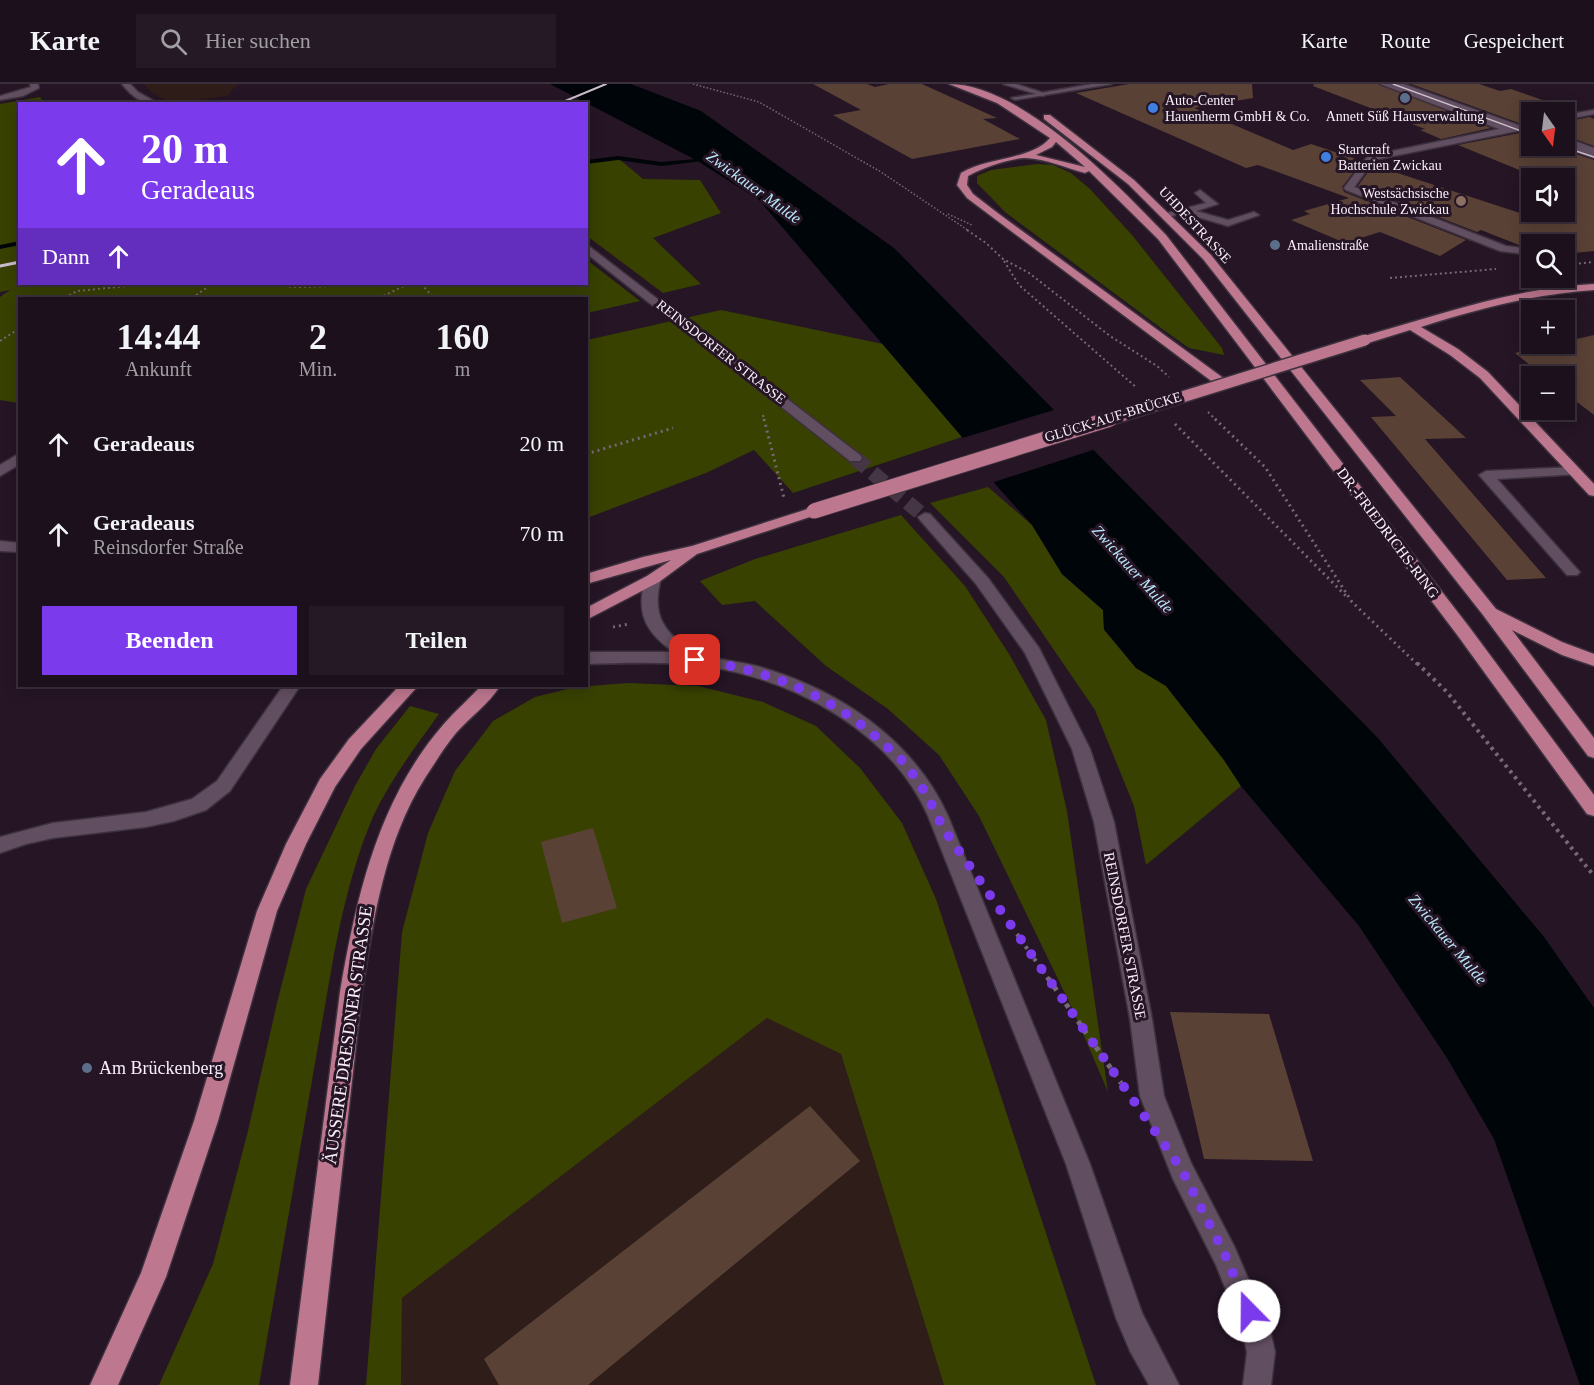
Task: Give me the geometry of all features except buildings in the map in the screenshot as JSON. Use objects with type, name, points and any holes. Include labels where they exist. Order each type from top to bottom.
[{"type":"main road","points":[[953,84],[999,101],[1055,138],[1097,175]]},
{"type":"main road","name":"UHDESTRASSE","points":[[979,84],[1015,98],[1036,110],[1085,145],[1168,214],[1207,256],[1326,406]]},
{"type":"main road","points":[[1055,138],[1052,144],[1026,155],[1000,159],[974,167],[964,175],[962,185],[970,196],[1026,240],[1222,383]]},
{"type":"main road","points":[[1026,155],[1061,162],[1097,175]]},
{"type":"main road","name":"DR.-FRIEDRICHS-RING","points":[[1097,175],[1141,215],[1179,260],[1464,632],[1594,809]]},
{"type":"main road","points":[[1575,285],[1594,279]]},
{"type":"main road","points":[[1575,287],[1594,287]]},
{"type":"main road","points":[[1412,326],[1489,304],[1565,288]]},
{"type":"main road","points":[[1412,326],[1454,352],[1484,375],[1594,492]]},
{"type":"main road","name":"GLÜCK-AUF-BRÜCKE","points":[[790,519],[1222,383],[1412,326]]},
{"type":"main road","name":"DR.-FRIEDRICHS-RING","points":[[1326,406],[1489,611],[1594,751]]},
{"type":"main road","points":[[588,578],[648,560],[696,550],[790,519]]},
{"type":"main road","points":[[588,614],[653,579],[696,550]]},
{"type":"main road","points":[[1489,611],[1549,643],[1594,660]]},
{"type":"main road","points":[[104,1385],[153,1277],[206,1121],[267,910],[287,863],[327,784],[355,744],[407,687]]},
{"type":"main road","name":"ÄUSSERE DRESDNER STRASSE","points":[[304,1385],[352,980],[368,895],[385,838],[408,788],[452,723],[490,687]]},
{"type":"street","points":[[0,98],[29,92],[35,88],[34,84]]},
{"type":"street","points":[[126,84],[135,94],[151,102]]},
{"type":"street","points":[[1007,84],[1043,94]]},
{"type":"street","points":[[1015,98],[1108,84]]},
{"type":"street","points":[[1384,84],[1511,129]]},
{"type":"street","points":[[1397,84],[1511,129]]},
{"type":"street","points":[[1410,84],[1521,125]]},
{"type":"street","points":[[1575,116],[1594,112]]},
{"type":"street","points":[[1521,128],[1371,158],[1349,188],[1504,249],[1521,251]]},
{"type":"street","points":[[1575,144],[1594,151]]},
{"type":"street","points":[[1575,149],[1594,155]]},
{"type":"street","points":[[1168,214],[1213,204],[1200,193]]},
{"type":"street","points":[[1187,211],[1228,223],[1254,216]]},
{"type":"street","name":"REINSDORFER STRASSE","points":[[588,249],[855,458]]},
{"type":"street","points":[[0,472],[18,458]]},
{"type":"street","points":[[1572,572],[1486,475],[1575,471]]},
{"type":"street","name":"REINSDORFER STRASSE","points":[[925,517],[982,580],[1033,652],[1082,749],[1104,822],[1142,1019],[1152,1096],[1182,1170],[1226,1257],[1256,1330],[1261,1352],[1257,1385]]},
{"type":"street","points":[[0,546],[18,549]]},
{"type":"street","points":[[653,579],[647,606],[657,630],[695,660]]},
{"type":"street","points":[[588,658],[695,660],[750,669],[800,687],[835,705],[864,725],[907,766],[928,796],[943,828],[1010,998],[1067,1131],[1130,1314],[1151,1365],[1165,1385]]},
{"type":"street","points":[[0,845],[55,830],[163,817],[197,804],[218,791],[246,754],[290,687]]},
{"type":"path","points":[[693,84],[759,102],[832,142],[937,209],[986,243],[1003,260],[1019,285],[1138,389]]},
{"type":"path","points":[[1003,260],[1029,273],[1110,336],[1158,366],[1175,382]]},
{"type":"path","points":[[1575,264],[1594,262]]},
{"type":"path","points":[[1389,278],[1503,269]]},
{"type":"path","points":[[67,297],[77,291],[138,285]]},
{"type":"path","points":[[193,297],[211,285]]},
{"type":"path","points":[[269,285],[298,287],[359,285]]},
{"type":"path","points":[[389,285],[391,292]]},
{"type":"path","points":[[382,297],[408,285]]},
{"type":"path","points":[[422,285],[433,297]]},
{"type":"path","points":[[0,341],[18,329]]},
{"type":"path","points":[[753,378],[790,519]]},
{"type":"path","points":[[1200,405],[1265,467],[1352,602]]},
{"type":"path","points":[[1169,418],[1352,602],[1447,692],[1594,876]]},
{"type":"path","points":[[588,453],[673,428]]},
{"type":"path","points":[[1011,926],[1127,1092]]},
{"type":"shaded area","points":[[144,84],[238,84],[227,96],[185,102],[168,102],[151,92]]},
{"type":"shaded area","points":[[767,1018],[841,1054],[944,1385],[401,1385],[402,1298]]},
{"type":"green space","points":[[40,97],[43,102],[18,102],[18,285],[588,285],[588,261],[640,301],[588,313],[588,297],[18,297],[18,403],[0,400],[0,297],[10,290],[0,292],[0,104]]},
{"type":"green space","points":[[618,158],[643,179],[700,180],[721,213],[653,238],[701,284],[663,293],[588,237],[588,162]]},
{"type":"green space","points":[[1037,164],[1053,165],[1071,173],[1090,189],[1132,235],[1222,348],[1224,355],[1189,348],[1005,212],[977,183],[977,176],[991,170]]},
{"type":"green space","points":[[721,310],[883,344],[962,437],[793,493],[754,450],[706,473],[588,518],[588,408],[590,408],[588,406],[588,340]]},
{"type":"green space","points":[[988,487],[1032,525],[1062,574],[1103,610],[1104,630],[1136,668],[1166,686],[1224,760],[1241,786],[1146,865],[1134,806],[1095,710],[1004,577],[930,503]]},
{"type":"green space","points":[[901,515],[965,586],[1009,654],[1046,720],[1067,811],[1108,1092],[1072,1008],[979,816],[939,755],[888,709],[826,666],[755,601],[722,605],[700,581],[755,559]]},
{"type":"green space","points":[[628,683],[698,686],[763,702],[816,726],[860,768],[902,823],[936,899],[1096,1385],[944,1385],[841,1054],[767,1018],[402,1298],[401,1385],[366,1385],[402,932],[428,833],[455,771],[493,721],[535,697],[588,686]]},
{"type":"green space","points":[[410,706],[439,714],[384,795],[370,824],[349,888],[334,954],[259,1385],[159,1385],[213,1264],[247,1135],[306,889],[355,786],[376,749]]},
{"type":"water","name":"Zwickauer Mulde","points":[[550,84],[631,84],[701,111],[894,248],[1377,737],[1544,937],[1594,1008],[1594,1385],[1580,1385],[1494,1139],[1447,1058],[1359,926],[1241,786],[1224,760],[1166,686],[1136,668],[1104,629],[1103,610],[1062,574],[1032,525],[996,485],[962,437],[759,200],[696,160]]},
{"type":"pier","points":[[1057,409],[1096,449],[991,483],[959,439]]},
{"type":"waterway","name":"Zwickauer Mulde","points":[[588,162],[618,158],[661,164],[708,160]]},
{"type":"waterway","points":[[0,247],[18,243]]},
{"type":"tunnel","points":[[855,458],[925,517]]},
{"type":"tram line","points":[[1393,84],[1521,131]]},
{"type":"tram line","points":[[1575,151],[1594,157]]},
{"type":"railway","points":[[563,102],[606,84]]},
{"type":"railway","points":[[0,266],[18,262]]},
{"type":"place","name":"Annett Süß Hausverwaltung","points":[[1405,98]]},
{"type":"place","name":"Auto-Center Hauenherm GmbH & Co.","points":[[1153,108]]},
{"type":"place","name":"Startcraft Batterien Zwickau","points":[[1326,157]]},
{"type":"place","name":"Westsächsische Hochschule Zwickau","points":[[1461,201]]},
{"type":"place","name":"Amalienstraße","points":[[1275,245]]},
{"type":"place","name":"Am Brückenberg","points":[[87,1068]]},
{"type":"route","points":[[695,660],[750,669],[800,687],[835,705],[864,725],[907,766],[928,796],[943,828],[1182,1170],[1226,1257],[1249,1311]]}]
